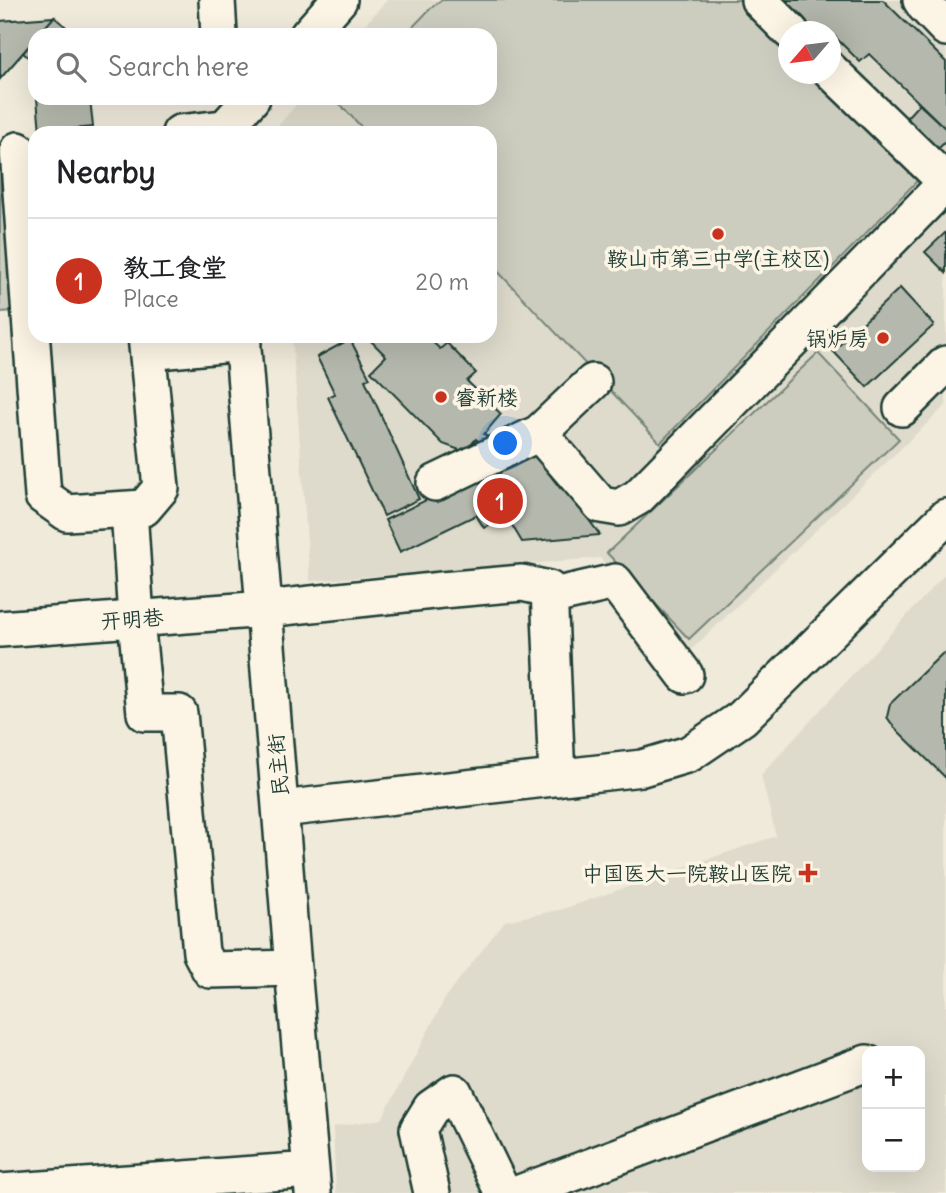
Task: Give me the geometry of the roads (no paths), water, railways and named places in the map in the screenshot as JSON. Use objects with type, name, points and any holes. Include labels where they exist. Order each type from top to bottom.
[{"type":"street","points":[[217,0],[219,28]]},
{"type":"street","points":[[759,0],[780,21]]},
{"type":"street","points":[[922,0],[946,28]]},
{"type":"street","points":[[538,433],[601,505],[620,508],[638,497],[946,182],[841,80]]},
{"type":"street","points":[[204,126],[224,120],[243,105]]},
{"type":"street","points":[[18,150],[28,272]]},
{"type":"street","points":[[34,343],[43,496],[67,513],[144,508],[161,488],[147,344],[166,343]]},
{"type":"street","name":"民主街","points":[[243,343],[312,1181]]},
{"type":"street","points":[[902,408],[946,364]]},
{"type":"street","points":[[435,483],[538,433],[593,383]]},
{"type":"street","points":[[129,509],[145,713],[179,713],[201,953],[210,970],[293,968]]},
{"type":"street","points":[[281,809],[642,768],[689,754],[752,708],[946,517]]},
{"type":"street","points":[[557,778],[549,597],[615,582],[685,675]]},
{"type":"street","name":"开明巷","points":[[0,629],[265,609],[522,583],[548,589],[549,597]]},
{"type":"street","points":[[520,1193],[862,1065]]},
{"type":"street","points":[[432,1193],[418,1129],[431,1108],[454,1091],[503,1193]]},
{"type":"street","points":[[0,1192],[312,1181]]},
{"type":"place","name":"鞍山市第三中学(主校区)","points":[[718,234]]},
{"type":"place","name":"锅炉房","points":[[883,338]]},
{"type":"place","name":"睿新楼","points":[[441,397]]},
{"type":"place","name":"教工食堂","points":[[500,501]]},
{"type":"place","name":"中国医大一院鞍山医院","points":[[808,873]]}]
